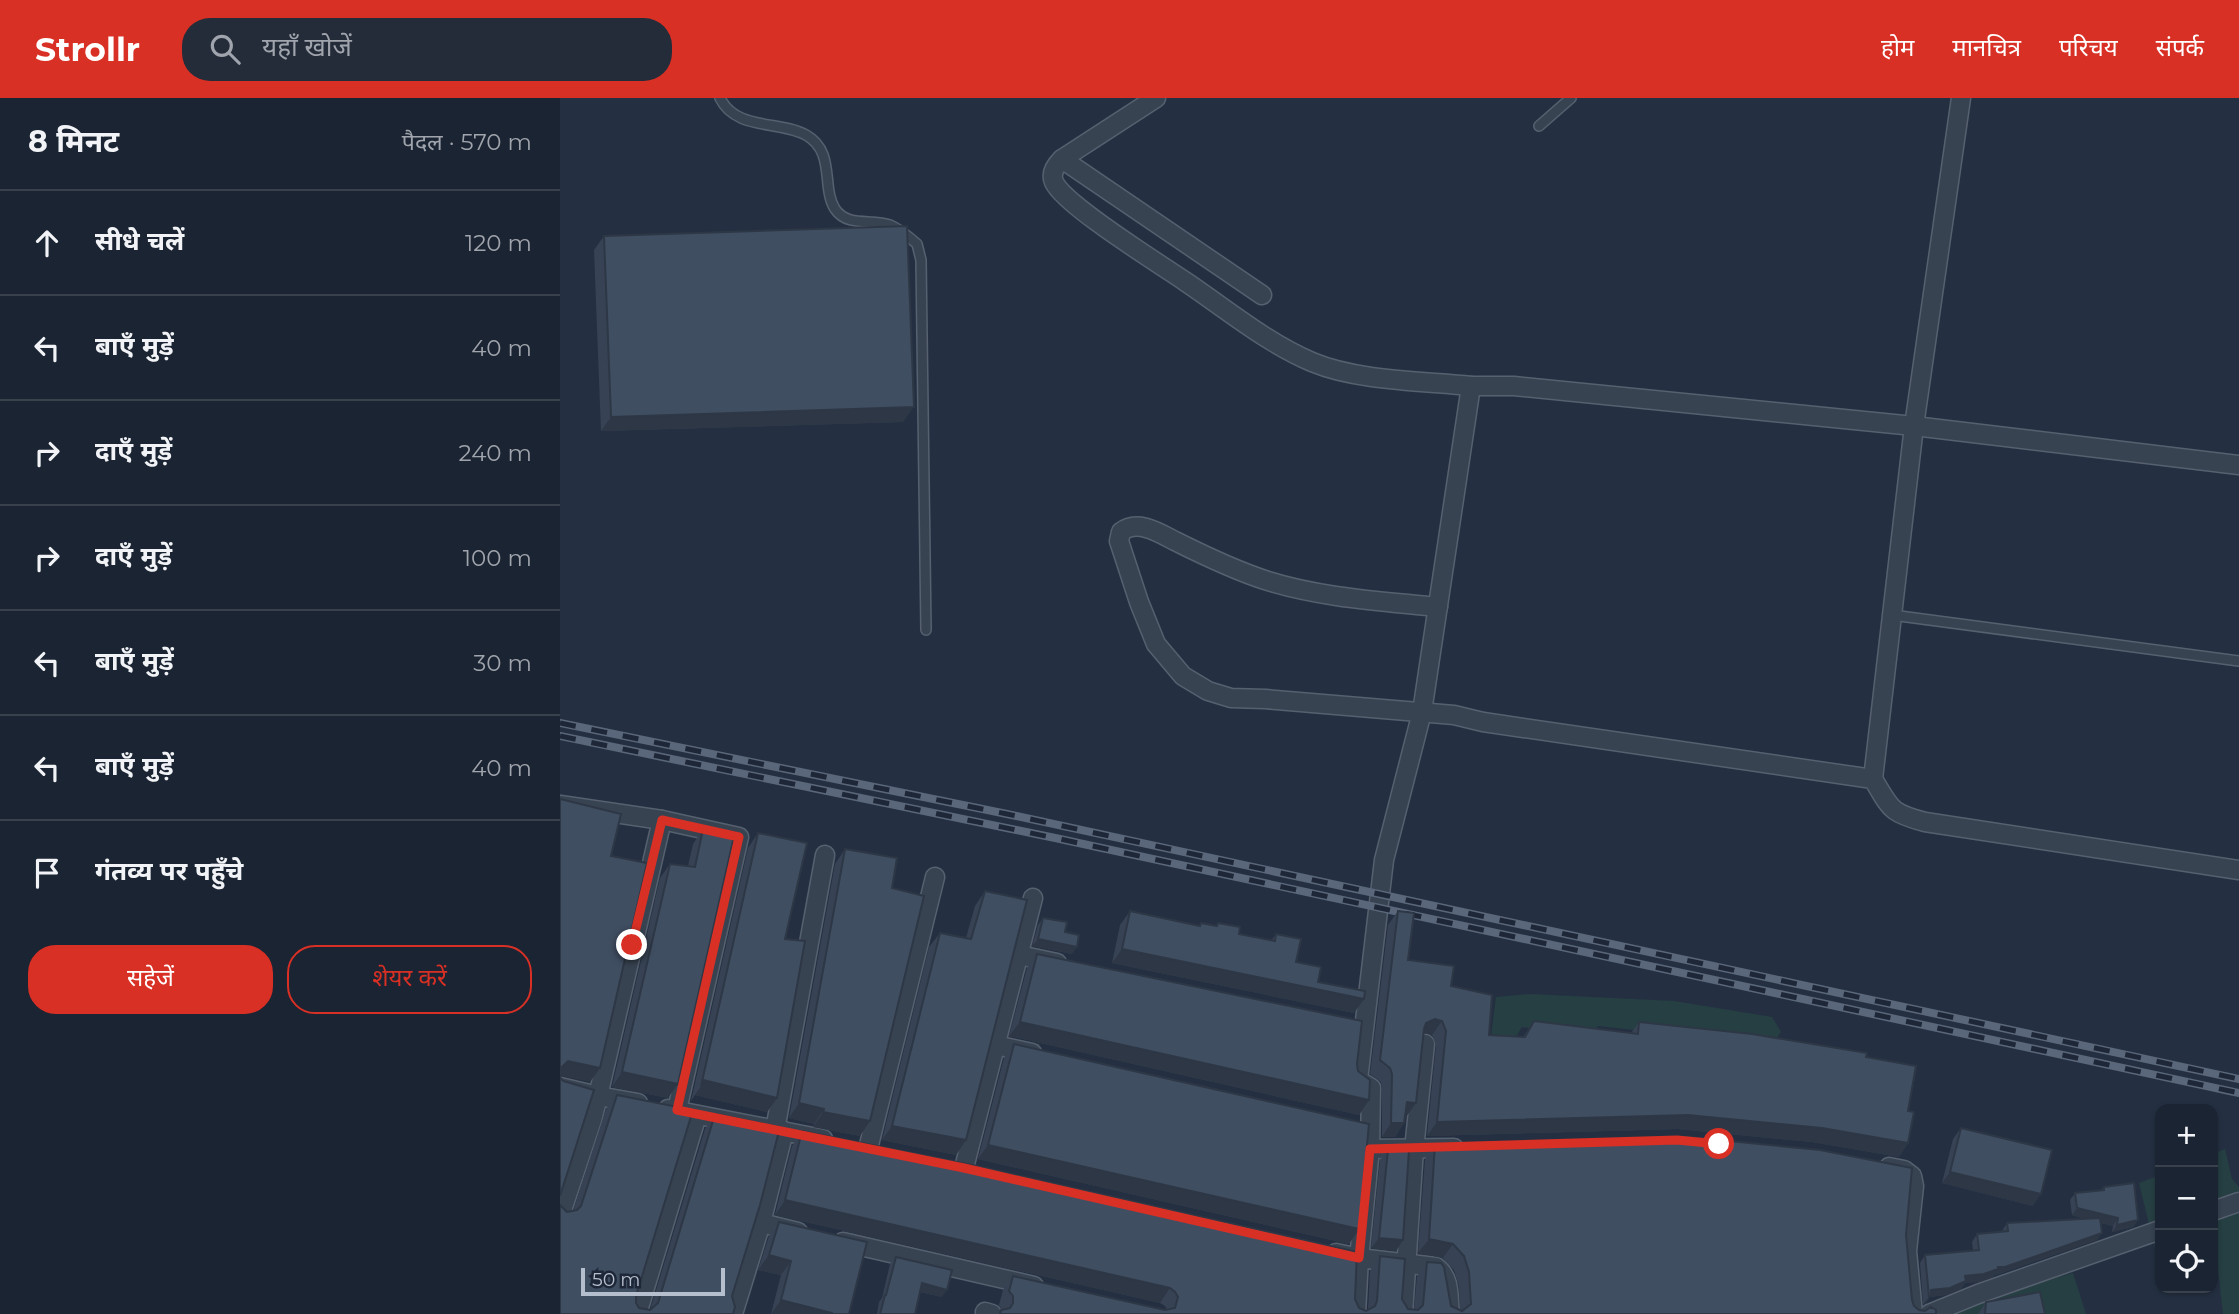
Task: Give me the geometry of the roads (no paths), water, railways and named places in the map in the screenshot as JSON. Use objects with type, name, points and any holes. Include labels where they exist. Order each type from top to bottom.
[{"type":"street","points":[[1156,98],[1062,159],[1052,175],[1055,184],[1067,197],[1116,234],[1280,346],[1313,363],[1353,374],[1471,386],[1514,386],[1914,426],[2239,465]]},
{"type":"street","points":[[1961,98],[1914,426],[1873,779],[1889,806],[1902,816],[1925,822],[2239,870]]},
{"type":"street","points":[[1062,159],[1262,295]]},
{"type":"street","points":[[1356,1314],[1370,1149],[1364,1128],[1371,1088],[1358,1080],[1358,1026],[1384,860],[1422,712],[1471,386]]},
{"type":"street","points":[[1438,607],[1330,596],[1269,582],[1215,561],[1137,525],[1129,526],[1121,532],[1119,541],[1156,644],[1183,676],[1208,691],[1231,698],[1422,712],[1873,779]]},
{"type":"street","points":[[560,805],[662,820],[739,837],[677,1110]]},
{"type":"street","points":[[560,1216],[592,1120],[662,820]]},
{"type":"street","points":[[733,1314],[761,1223],[825,855]]},
{"type":"street","points":[[560,1087],[862,1147],[935,877]]},
{"type":"street","points":[[964,1168],[1033,898]]},
{"type":"street","points":[[1019,956],[1072,967]]},
{"type":"street","points":[[1402,1314],[1425,1044]]},
{"type":"street","points":[[996,1045],[1050,1057]]},
{"type":"street","points":[[637,1314],[697,1115]]},
{"type":"street","points":[[1370,1149],[1466,1147]]},
{"type":"street","points":[[1874,1164],[1904,1170],[1912,1176],[1914,1186],[1907,1251],[1913,1314]]},
{"type":"street","points":[[2218,1209],[2239,1202]]},
{"type":"street","points":[[761,1223],[1051,1290]]},
{"type":"street","points":[[1929,1314],[2155,1232]]},
{"type":"street","points":[[1318,1249],[1359,1258],[1436,1267],[1447,1279],[1450,1314]]},
{"type":"lane","points":[[720,98],[722,104],[735,116],[805,134],[817,144],[825,160],[834,207],[846,219],[889,224],[917,244],[921,260],[926,630]]},
{"type":"lane","points":[[1539,126],[1571,98]]},
{"type":"lane","points":[[1892,615],[2239,661]]},
{"type":"railway","points":[[560,723],[1007,814],[2239,1079]]},
{"type":"railway","points":[[560,736],[1060,839],[2239,1093]]}]
